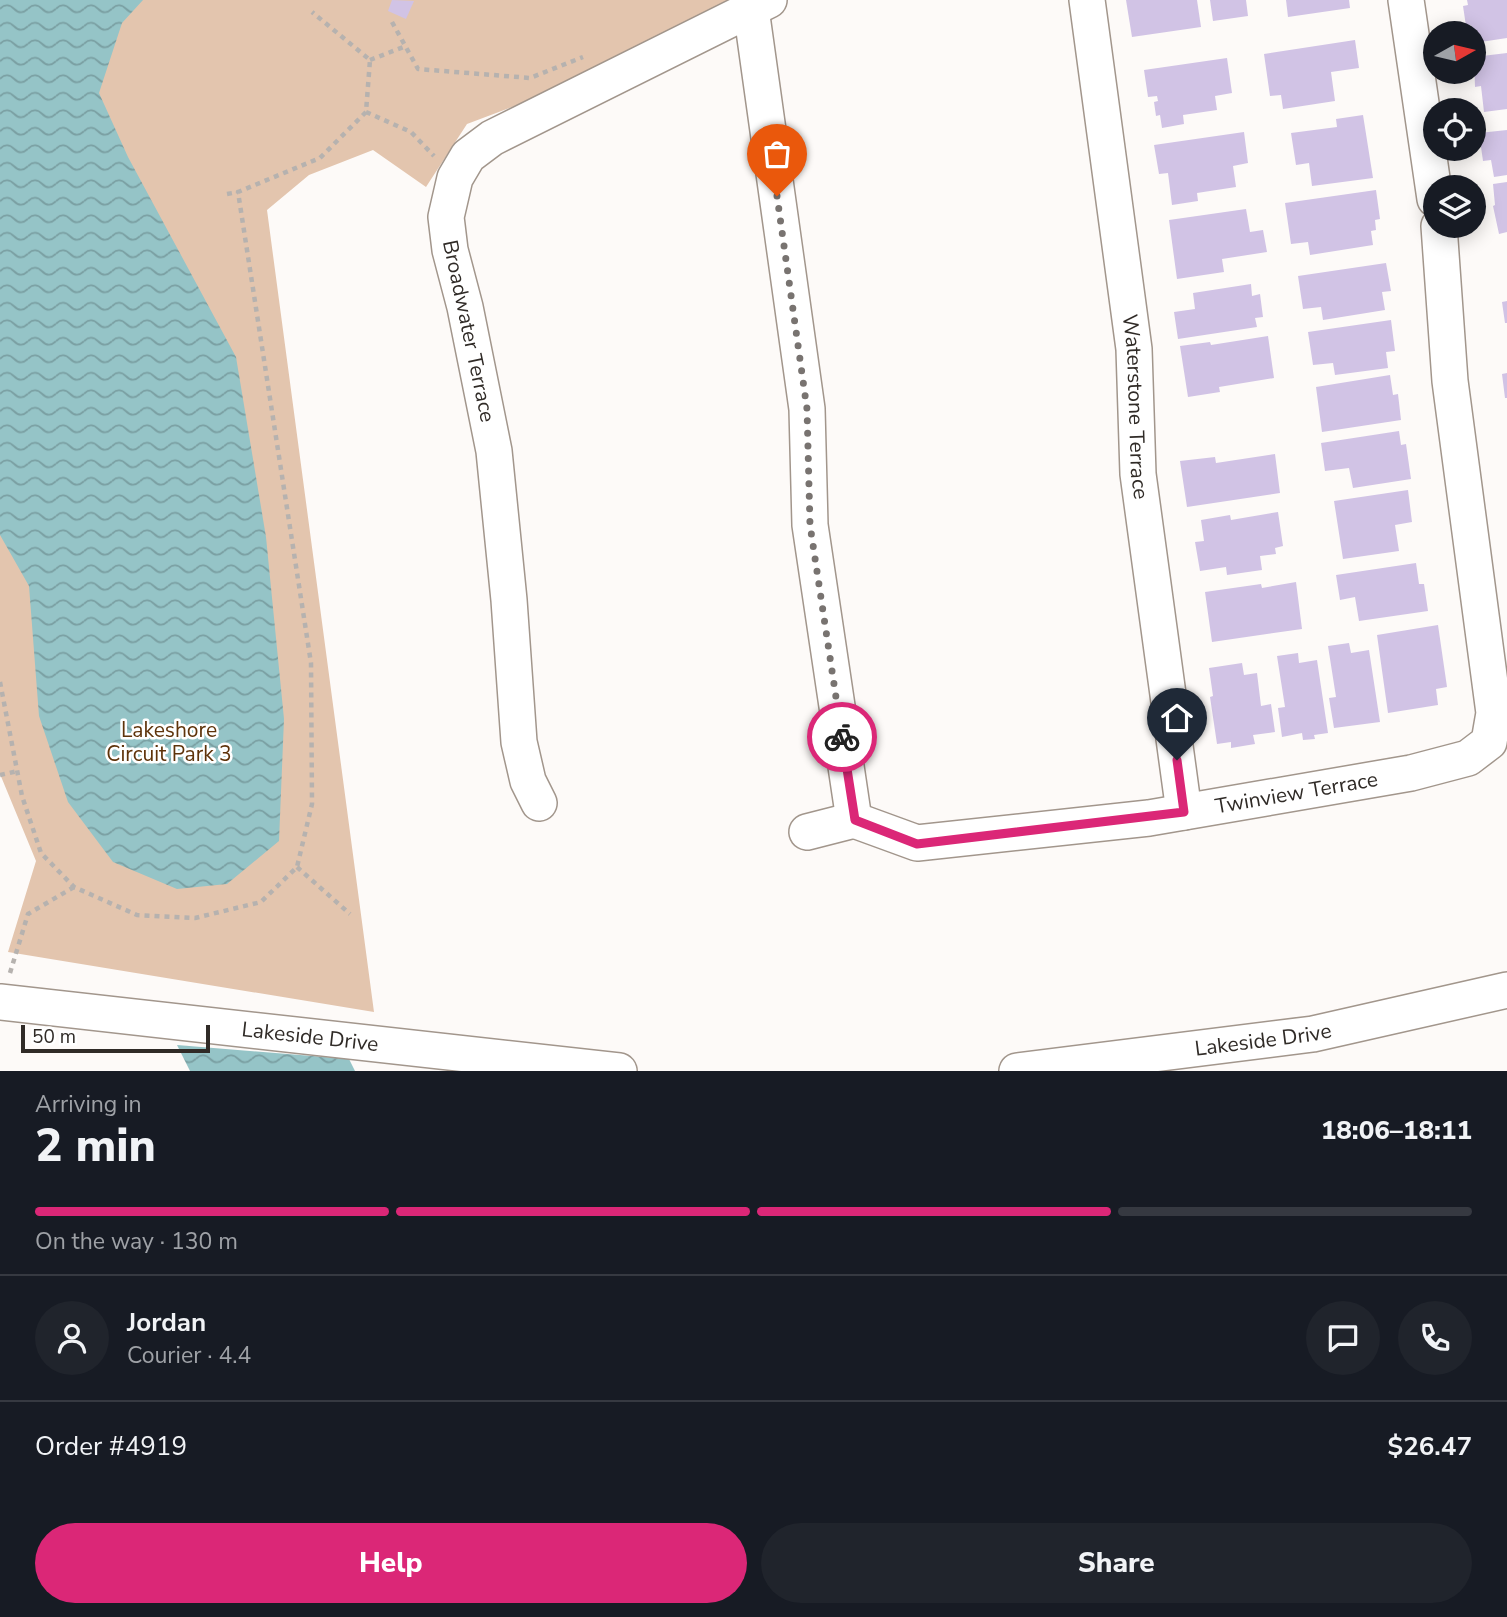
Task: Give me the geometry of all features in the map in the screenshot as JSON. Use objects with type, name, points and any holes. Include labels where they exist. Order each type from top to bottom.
[{"type":"street","name":"Waterstone Terrace","points":[[1087,0],[1134,349],[1138,474],[1184,812]]},
{"type":"street","points":[[1406,0],[1432,175]]},
{"type":"street","points":[[760,5],[807,409],[810,525],[855,820],[807,832]]},
{"type":"street","name":"Broadwater Terrace","points":[[539,803],[528,781],[519,742],[509,600],[494,451],[465,307],[450,250],[446,217],[455,178],[468,156],[492,138],[760,5]]},
{"type":"street","name":"Twinview Terrace","points":[[855,820],[917,844],[1184,812],[1411,773],[1468,758],[1489,741],[1494,713],[1450,381],[1440,238]]},
{"type":"street","name":"Lakeside Drive","points":[[1017,1071],[1313,1034],[1507,990]]},
{"type":"street","name":"Lakeside Drive","points":[[1,1002],[619,1071]]},
{"type":"path","points":[[312,12],[370,60]]},
{"type":"path","points":[[392,22],[418,69],[530,78],[594,52]]},
{"type":"path","points":[[370,60],[406,46]]},
{"type":"path","points":[[227,194],[239,192],[320,158],[366,112],[370,60]]},
{"type":"path","points":[[366,112],[411,132],[455,178]]},
{"type":"path","points":[[0,682],[22,796],[41,853],[74,887],[137,915],[195,918],[261,902],[297,867],[312,804],[312,663],[239,192]]},
{"type":"path","points":[[0,775],[18,771]]},
{"type":"path","points":[[297,867],[350,914]]},
{"type":"path","points":[[1,1002],[28,914],[74,887]]},
{"type":"green space","name":"Lakeshore Circuit Park 3","points":[[0,0],[739,0],[581,81],[467,124],[426,187],[373,150],[309,175],[267,210],[374,1012],[8,952],[36,861],[0,774]]},
{"type":"water","points":[[0,0],[143,0],[122,23],[99,93],[128,157],[236,357],[266,537],[284,719],[279,841],[227,884],[177,889],[113,862],[68,802],[39,716],[29,586],[0,535]]},
{"type":"water","points":[[177,1045],[349,1059],[355,1071],[190,1071]]},
{"type":"building","points":[[392,0],[414,1],[406,19],[388,11]]},
{"type":"building","points":[[1126,0],[1197,0],[1201,27],[1132,37]]},
{"type":"building","points":[[1210,0],[1246,0],[1248,16],[1213,21]]},
{"type":"building","points":[[1286,0],[1349,0],[1350,8],[1288,17]]},
{"type":"building","points":[[1467,0],[1507,0],[1507,38],[1486,41],[1486,21],[1465,21],[1463,6],[1468,5]]},
{"type":"building","points":[[1355,40],[1359,68],[1331,72],[1335,101],[1283,109],[1281,95],[1270,96],[1264,54]]},
{"type":"building","points":[[1507,53],[1507,109],[1486,112],[1486,98],[1482,98],[1481,86],[1475,87],[1475,84],[1486,84],[1486,56]]},
{"type":"building","points":[[1227,58],[1232,93],[1215,96],[1217,110],[1183,115],[1184,124],[1162,128],[1160,115],[1156,116],[1154,102],[1158,101],[1157,96],[1148,97],[1144,70]]},
{"type":"building","points":[[1363,115],[1373,178],[1312,186],[1309,163],[1296,165],[1291,133],[1337,127],[1336,119]]},
{"type":"building","points":[[1507,130],[1507,175],[1494,177],[1491,160],[1486,161],[1486,132]]},
{"type":"building","points":[[1244,132],[1248,163],[1233,166],[1236,187],[1197,193],[1198,201],[1172,205],[1168,173],[1159,174],[1154,145]]},
{"type":"building","points":[[1507,182],[1507,232],[1499,234],[1493,206],[1493,184]]},
{"type":"building","points":[[1376,190],[1380,219],[1375,220],[1376,230],[1371,231],[1373,245],[1310,255],[1308,242],[1291,244],[1285,203]]},
{"type":"building","points":[[1246,209],[1250,232],[1263,230],[1267,252],[1222,259],[1224,272],[1177,279],[1169,220]]},
{"type":"building","points":[[1386,263],[1391,291],[1382,292],[1385,310],[1323,320],[1321,307],[1303,309],[1298,276]]},
{"type":"building","points":[[1251,284],[1252,296],[1260,294],[1263,317],[1255,318],[1257,327],[1178,339],[1174,312],[1195,309],[1193,293]]},
{"type":"building","points":[[1507,301],[1507,323],[1505,323],[1502,302]]},
{"type":"building","points":[[1391,320],[1395,351],[1386,352],[1388,368],[1335,375],[1333,363],[1313,365],[1308,332]]},
{"type":"building","points":[[1268,336],[1274,378],[1219,387],[1220,392],[1188,397],[1180,346],[1210,342],[1211,345]]},
{"type":"building","points":[[1507,373],[1507,398],[1505,398],[1502,374]]},
{"type":"building","points":[[1390,375],[1393,395],[1398,394],[1401,420],[1322,432],[1316,387]]},
{"type":"building","points":[[1399,431],[1401,445],[1406,444],[1411,479],[1353,488],[1349,468],[1325,471],[1321,443]]},
{"type":"building","points":[[1275,454],[1280,493],[1187,507],[1180,461],[1215,457],[1216,463]]},
{"type":"building","points":[[1408,490],[1412,522],[1395,525],[1399,551],[1343,559],[1334,501]]},
{"type":"building","points":[[1278,512],[1283,546],[1275,548],[1276,554],[1260,556],[1262,570],[1227,575],[1226,567],[1200,571],[1195,542],[1204,541],[1201,520],[1230,515],[1231,520]]},
{"type":"building","points":[[1416,563],[1419,584],[1424,584],[1428,611],[1359,621],[1355,597],[1340,600],[1336,575]]},
{"type":"building","points":[[1296,582],[1302,629],[1212,642],[1205,592],[1261,584],[1262,588]]},
{"type":"building","points":[[1438,625],[1447,687],[1436,689],[1438,705],[1388,713],[1377,635]]},
{"type":"building","points":[[1349,643],[1351,653],[1369,650],[1380,722],[1334,728],[1329,698],[1336,697],[1328,646]]},
{"type":"building","points":[[1298,653],[1299,663],[1317,660],[1328,733],[1314,735],[1315,739],[1303,740],[1302,733],[1282,737],[1278,708],[1285,707],[1277,656]]},
{"type":"building","points":[[1242,663],[1244,675],[1257,673],[1261,706],[1271,704],[1275,732],[1253,735],[1255,744],[1231,748],[1231,742],[1217,744],[1209,668]]},
{"type":"way so far","points":[[777,196],[807,409],[810,525],[842,737]]},
{"type":"route","points":[[842,737],[855,820],[917,844],[1184,812],[1177,760]]}]
